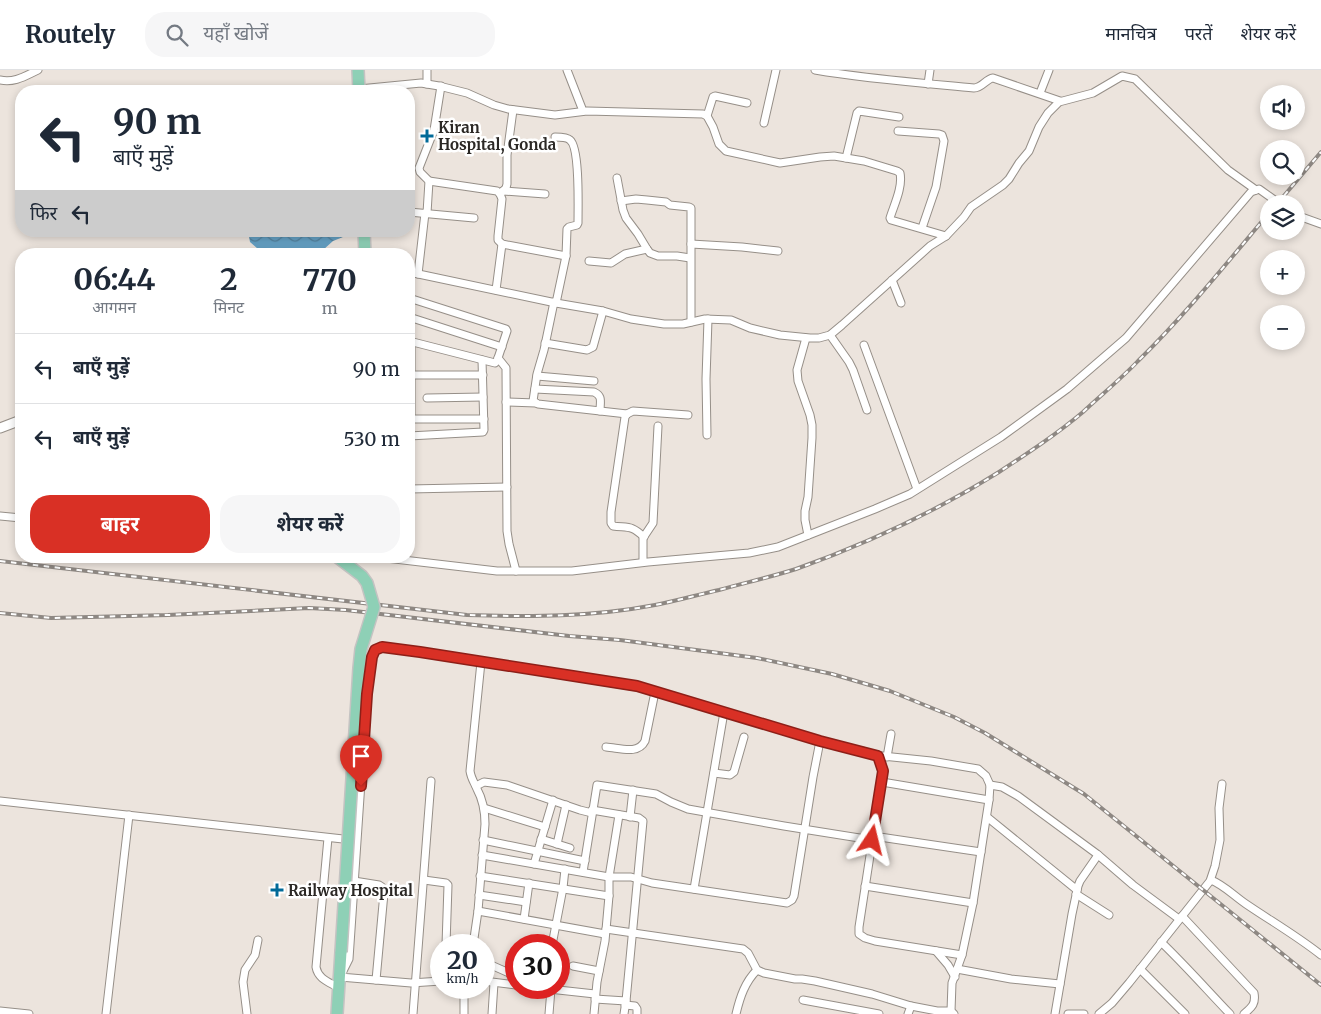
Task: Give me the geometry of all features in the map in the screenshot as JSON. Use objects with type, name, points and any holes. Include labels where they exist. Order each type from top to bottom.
[{"type":"highway","points":[[358,70],[359,85]]},
{"type":"highway","points":[[337,1014],[359,668],[361,649],[374,607],[367,583],[362,576],[345,563]]},
{"type":"street","points":[[0,80],[16,80],[38,70]]},
{"type":"street","points":[[427,70],[427,84]]},
{"type":"street","points":[[567,70],[584,111]]},
{"type":"street","points":[[764,123],[776,70]]},
{"type":"street","points":[[815,70],[976,88],[993,78],[1060,101]]},
{"type":"street","points":[[928,84],[930,70]]},
{"type":"street","points":[[1040,94],[1049,70]]},
{"type":"street","points":[[415,273],[555,303],[603,311],[631,319],[664,324],[683,324],[708,319],[731,320],[772,334],[806,338],[830,335],[930,246],[946,236],[971,207],[1009,180],[1029,151],[1039,127],[1048,113],[1060,101],[1093,92],[1122,76],[1135,79],[1228,170],[1256,190],[1258,189],[1267,195]]},
{"type":"street","points":[[403,85],[421,83],[441,86],[467,93],[494,105],[513,110],[555,115],[584,111],[703,114],[707,116],[713,127],[718,144],[726,151],[780,163],[820,156],[846,158],[864,161],[897,171],[900,173],[901,179],[891,220],[946,236]]},
{"type":"street","points":[[441,86],[434,130],[420,172],[429,180],[502,192],[545,194]]},
{"type":"street","points":[[707,116],[715,96],[747,103]]},
{"type":"street","points":[[513,110],[507,155],[507,184],[502,192],[498,240],[502,244],[566,256]]},
{"type":"street","points":[[846,158],[859,111],[899,117]]},
{"type":"street","points":[[898,131],[939,134],[942,135],[944,141],[936,187],[922,228]]},
{"type":"street","points":[[536,403],[533,399],[537,376],[566,256],[567,229],[577,226],[578,223],[577,162],[572,142],[568,138],[555,137]]},
{"type":"street","points":[[618,178],[626,218],[650,253],[658,256],[690,258]]},
{"type":"street","points":[[418,274],[429,180]]},
{"type":"street","points":[[415,561],[497,571],[572,571],[643,562],[749,553],[778,547],[876,509],[917,489],[1001,438],[1067,389],[1126,338],[1251,192],[1256,190]]},
{"type":"street","points":[[621,200],[636,199],[666,202],[690,208],[691,322]]},
{"type":"street","points":[[415,212],[474,218]]},
{"type":"street","points":[[1305,218],[1321,224]]},
{"type":"street","points":[[496,290],[502,244]]},
{"type":"street","points":[[691,244],[736,246],[778,251]]},
{"type":"street","points":[[589,261],[614,262],[625,254],[647,249]]},
{"type":"street","points":[[892,280],[901,304]]},
{"type":"street","points":[[415,300],[506,329],[508,332],[495,362],[415,343]]},
{"type":"street","points":[[545,343],[589,350],[593,346],[603,311]]},
{"type":"street","points":[[415,319],[502,347]]},
{"type":"street","points":[[707,435],[708,319]]},
{"type":"street","points":[[830,335],[853,370],[867,410]]},
{"type":"street","points":[[806,338],[797,370],[798,381],[812,425],[808,498],[805,510],[808,535]]},
{"type":"street","points":[[864,346],[917,489]]},
{"type":"street","points":[[498,358],[506,368],[508,537],[516,571]]},
{"type":"street","points":[[415,436],[482,433],[484,430],[484,397],[482,360]]},
{"type":"street","points":[[415,375],[483,375]]},
{"type":"street","points":[[537,376],[594,381]]},
{"type":"street","points":[[535,389],[594,392],[601,398],[600,411]]},
{"type":"street","points":[[427,398],[484,397]]},
{"type":"street","points":[[506,402],[536,403],[627,414],[632,412],[688,415]]},
{"type":"street","points":[[627,414],[612,502],[611,523],[613,526],[635,529],[644,536]]},
{"type":"street","points":[[415,419],[484,419]]},
{"type":"street","points":[[0,428],[15,422]]},
{"type":"street","points":[[643,562],[644,536],[651,529],[653,523],[658,426]]},
{"type":"street","points":[[415,489],[507,487]]},
{"type":"street","points":[[0,516],[15,517]]},
{"type":"street","points":[[339,983],[349,959],[367,694],[372,657],[375,650],[382,647],[637,686],[820,741],[878,756],[931,761],[978,769],[986,776],[990,785],[987,817],[973,903],[962,955],[952,983],[953,1013],[911,1006],[872,994],[815,981],[764,973],[757,970],[748,953],[743,949],[633,932],[556,925],[478,911]]},
{"type":"street","points":[[475,934],[485,824],[484,808],[471,778],[470,770],[481,662]]},
{"type":"street","points":[[606,747],[633,750],[641,747],[645,740],[654,692]]},
{"type":"street","points":[[694,889],[724,712]]},
{"type":"street","points":[[888,757],[891,734]]},
{"type":"street","points":[[714,773],[730,775],[734,772],[744,737]]},
{"type":"street","points":[[482,855],[609,877],[632,877],[652,883],[787,903],[794,896],[820,741]]},
{"type":"street","points":[[878,756],[883,771],[882,782],[858,927],[859,934],[875,941],[962,955]]},
{"type":"street","points":[[413,1014],[431,781]]},
{"type":"street","points":[[476,786],[484,782],[507,785],[566,805],[592,812],[639,818],[643,822],[624,1014]]},
{"type":"street","points":[[882,782],[989,800]]},
{"type":"street","points":[[1099,1014],[1112,1003],[1211,880],[1220,840],[1219,808],[1222,784]]},
{"type":"street","points":[[583,872],[597,785],[656,794],[688,809],[708,813],[805,829],[981,852]]},
{"type":"street","points":[[990,785],[1002,787],[1018,796],[1098,855],[1133,885],[1180,918],[1254,994],[1254,1005],[1244,1014]]},
{"type":"street","points":[[630,817],[633,790]]},
{"type":"street","points":[[534,864],[553,800]]},
{"type":"street","points":[[0,801],[357,841]]},
{"type":"street","points":[[557,844],[566,805]]},
{"type":"street","points":[[484,808],[545,827]]},
{"type":"street","points":[[106,1014],[129,815]]},
{"type":"street","points":[[594,1014],[595,996],[606,931],[609,877],[619,815]]},
{"type":"street","points":[[987,817],[1077,892],[1109,915]]},
{"type":"street","points":[[328,838],[316,967],[319,976],[339,983],[376,980],[416,983],[430,982]]},
{"type":"street","points":[[541,838],[570,848]]},
{"type":"street","points":[[483,840],[585,861]]},
{"type":"street","points":[[1056,1014],[1072,914],[1080,880],[1098,855]]},
{"type":"street","points":[[554,934],[565,869]]},
{"type":"street","points":[[480,876],[609,896]]},
{"type":"street","points":[[424,880],[446,883],[448,885],[446,934]]},
{"type":"street","points":[[1211,880],[1220,883],[1246,904],[1282,926],[1321,955]]},
{"type":"street","points":[[354,882],[379,885],[384,892],[376,980]]},
{"type":"street","points":[[524,919],[529,883]]},
{"type":"street","points":[[865,886],[973,903]]},
{"type":"street","points":[[479,895],[526,902]]},
{"type":"street","points":[[247,1014],[243,982],[245,970],[256,955],[258,940]]},
{"type":"street","points":[[1161,942],[1230,1014]]},
{"type":"street","points":[[935,950],[948,965],[954,977]]},
{"type":"street","points":[[573,966],[599,971]]},
{"type":"street","points":[[957,969],[1011,979],[1060,984]]},
{"type":"street","points":[[1140,969],[1185,1014]]},
{"type":"street","points":[[736,1014],[744,986],[757,970]]},
{"type":"street","points":[[570,992],[626,1003],[637,1009],[637,1014]]},
{"type":"street","points":[[464,999],[464,1014]]},
{"type":"street","points":[[492,1014],[493,999]]},
{"type":"street","points":[[548,999],[549,1014]]},
{"type":"street","points":[[803,1000],[879,1014]]},
{"type":"street","points":[[908,1014],[911,1006]]},
{"type":"street","points":[[0,1011],[29,1014]]},
{"type":"street","points":[[1068,1014],[1084,1014]]},
{"type":"water","points":[[249,237],[343,237],[333,241],[325,248],[257,248],[250,242]]},
{"type":"railway","points":[[1285,195],[1321,152]]},
{"type":"railway","points":[[17,563],[467,615],[491,616],[585,614],[632,609],[679,600],[777,575],[848,549],[925,514],[975,487],[1053,436],[1083,412],[1155,344],[1205,289],[1260,224]]},
{"type":"railway","points":[[0,561],[15,563]]},
{"type":"railway","points":[[0,613],[51,618],[168,615],[309,608],[346,610],[569,636],[620,640],[757,658],[832,674],[890,691],[954,717],[985,733],[1084,794],[1321,985]]},
{"type":"place","name":"Kiran Hospital, Gonda","points":[[427,136]]},
{"type":"place","name":"Railway Hospital","points":[[277,890]]},
{"type":"route","points":[[361,786],[367,694],[372,657],[375,650],[382,647],[637,686],[820,741],[878,756],[883,771],[872,840]]}]
